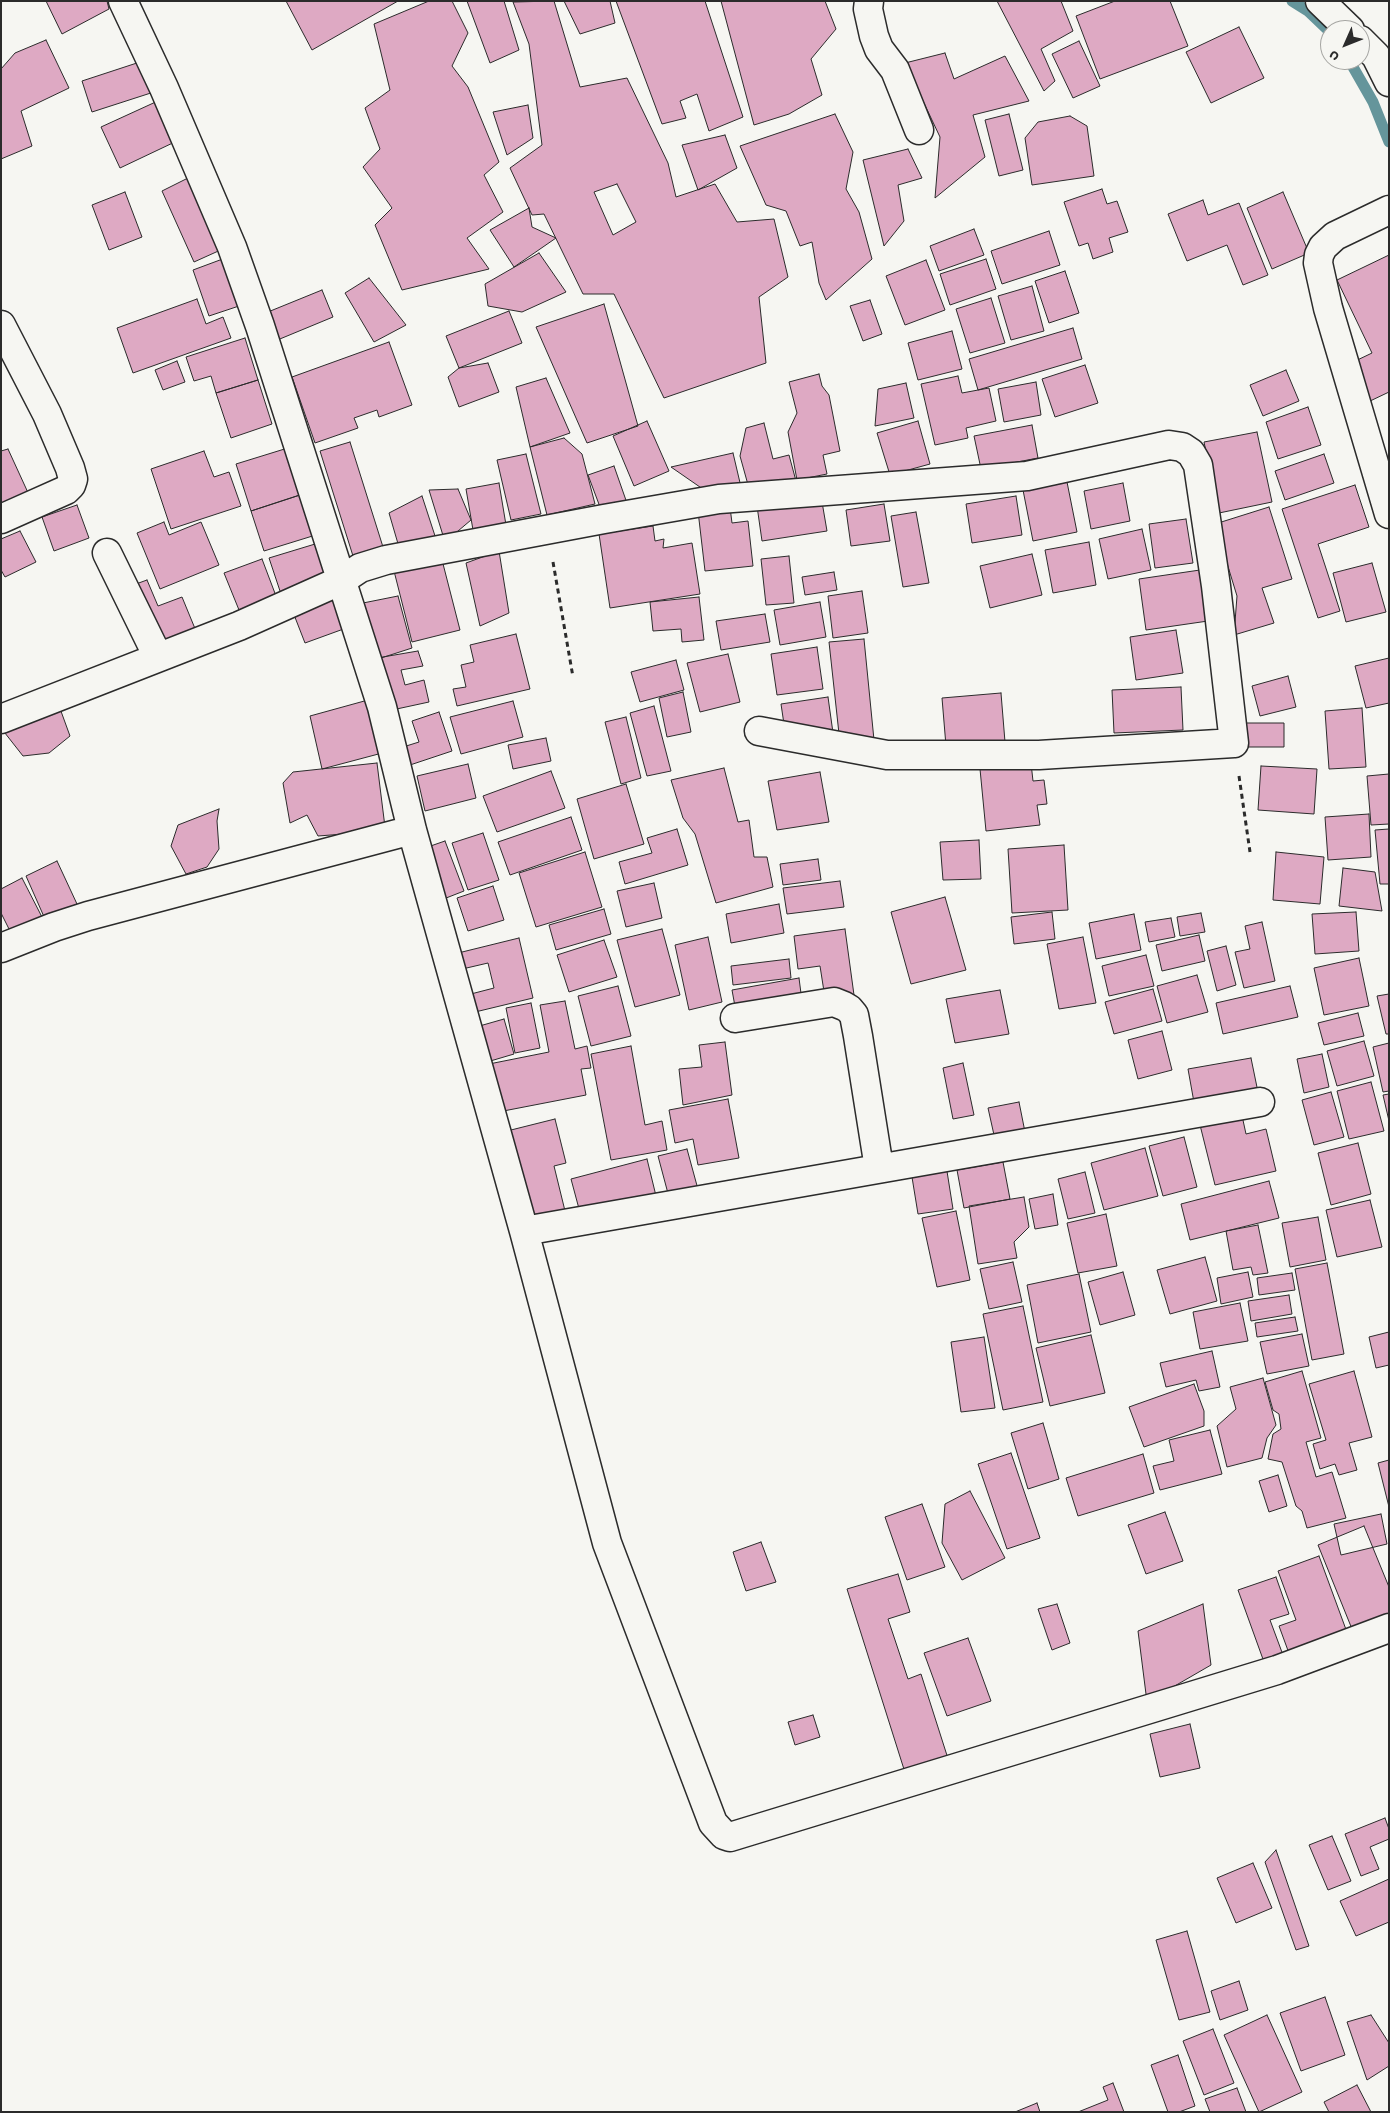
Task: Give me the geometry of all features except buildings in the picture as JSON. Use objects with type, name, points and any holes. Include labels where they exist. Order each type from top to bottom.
[{"type":"street","points":[[123,1],[164,88],[232,247],[260,326],[382,707],[412,830],[524,1231],[607,1543],[713,1823],[724,1835],[730,1837],[1267,1673],[1389,1628]]},
{"type":"street","points":[[869,1],[868,9],[874,36],[879,48],[895,70],[919,130]]},
{"type":"street","points":[[1320,1],[1340,20]]},
{"type":"street","points":[[1370,50],[1376,56],[1389,82]]},
{"type":"street","points":[[1389,210],[1335,236],[1324,247],[1319,255],[1318,263],[1331,317],[1389,514]]},
{"type":"street","points":[[1,325],[47,414],[73,479],[71,485],[66,490],[1,519]]},
{"type":"street","points":[[1,719],[239,626],[342,580],[360,568],[386,560],[719,499],[1027,476],[1169,445],[1182,447],[1191,453],[1198,465],[1216,586],[1234,743],[1039,755],[887,755],[759,731]]},
{"type":"street","points":[[106,554],[158,657]]},
{"type":"street","points":[[1,948],[88,916],[412,830]]},
{"type":"street","points":[[735,1018],[834,1002],[849,1009],[854,1015],[858,1036],[878,1168]]},
{"type":"street","points":[[524,1231],[1260,1102]]},
{"type":"path","points":[[547,529],[573,677]]},
{"type":"path","points":[[1234,743],[1250,852]]},
{"type":"waterway","points":[[1292,1],[1308,11],[1320,22]]},
{"type":"waterway","points":[[1355,70],[1373,102],[1389,142]]}]
